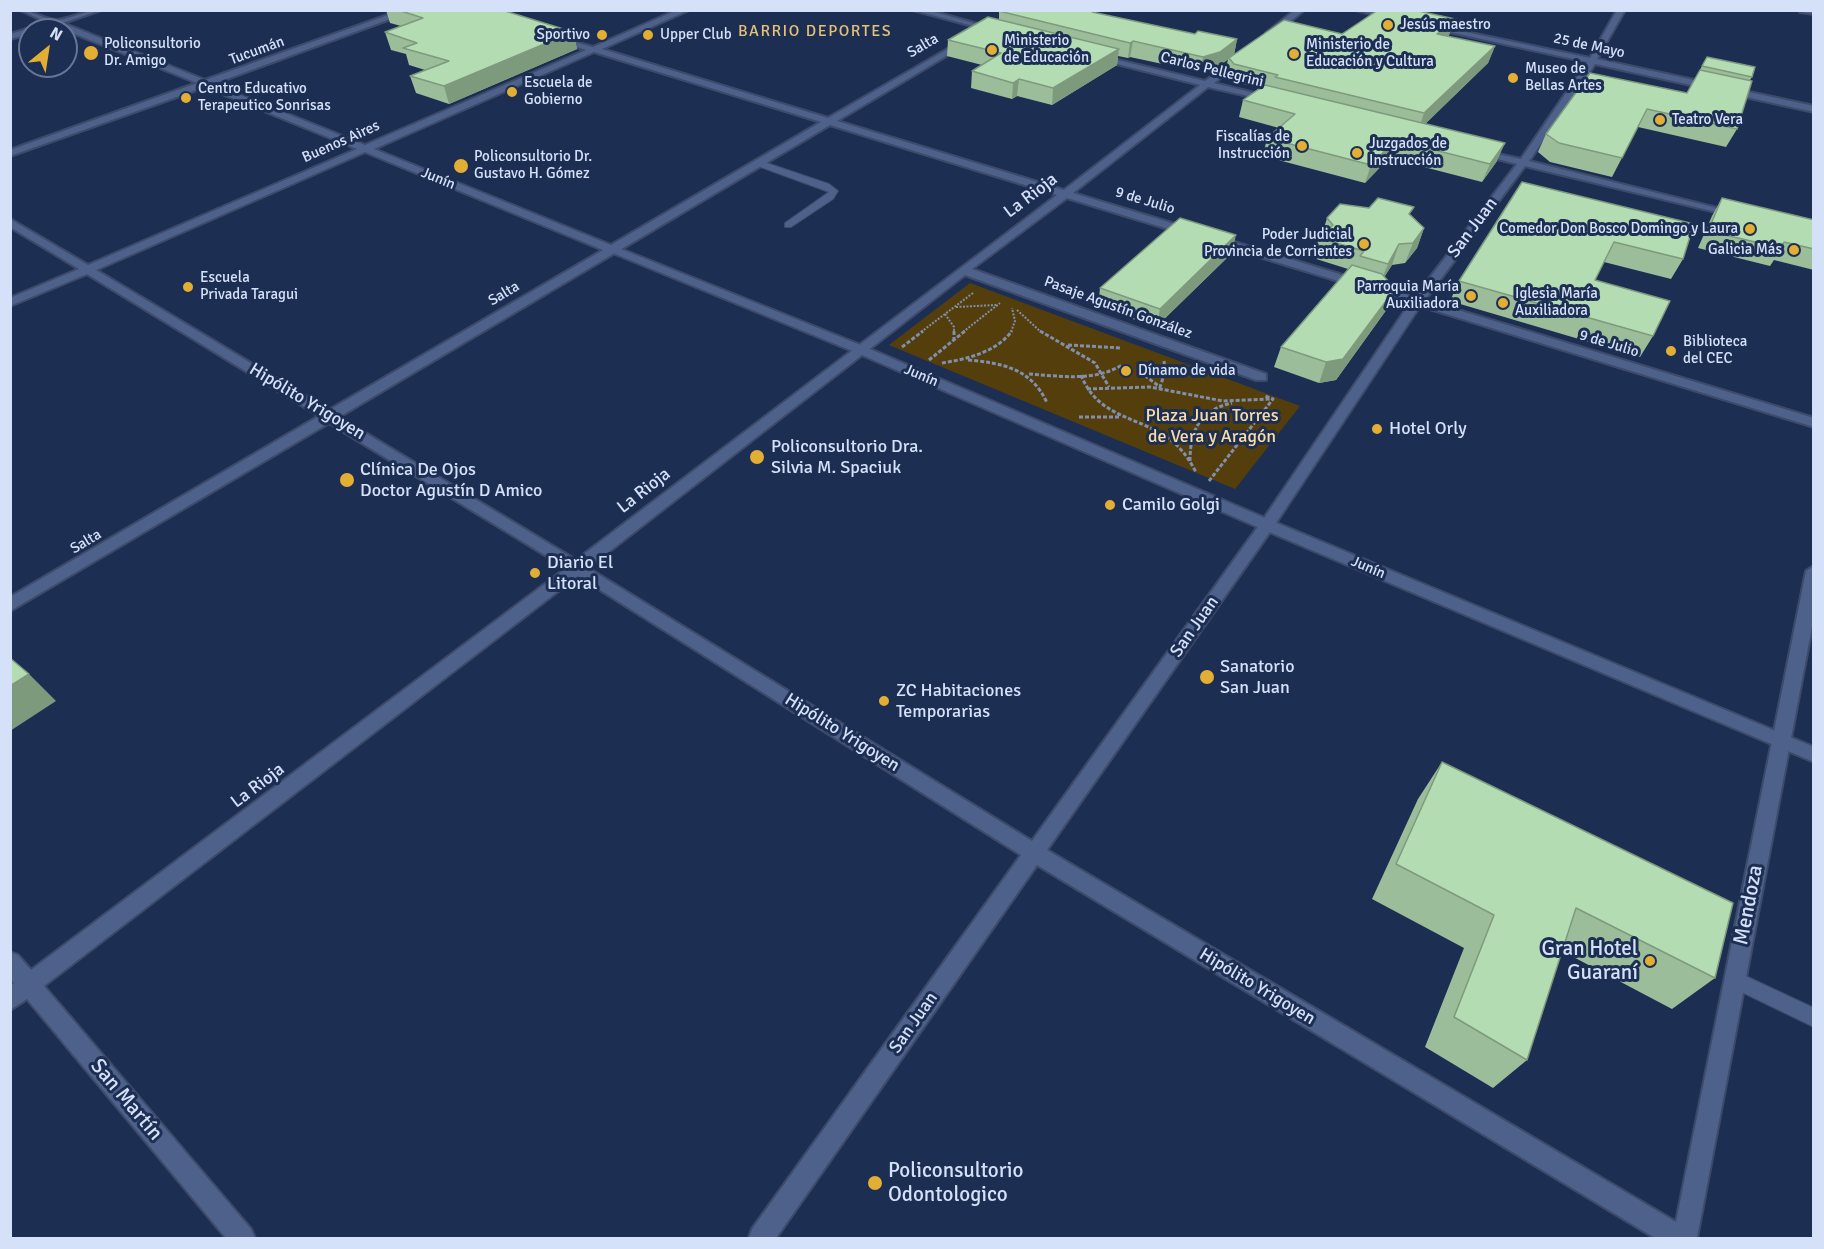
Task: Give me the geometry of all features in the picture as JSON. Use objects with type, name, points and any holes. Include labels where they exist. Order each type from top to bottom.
[{"type":"street","name":"Junín","points":[[24,10],[43,18]]},
{"type":"street","points":[[71,18],[97,10]]},
{"type":"street","name":"Tucumán","points":[[10,153],[411,10]]},
{"type":"street","name":"Buenos Aires","points":[[10,303],[685,10]]},
{"type":"street","points":[[917,10],[1008,33]]},
{"type":"street","name":"La Rioja","points":[[10,999],[1065,194],[1300,10]]},
{"type":"street","points":[[1360,10],[1404,20]]},
{"type":"street","name":"San Juan","points":[[761,1239],[1267,525],[1345,405],[1416,302],[1523,163],[1595,61],[1621,10]]},
{"type":"street","points":[[1803,10],[1814,12]]},
{"type":"street","name":"Salta","points":[[10,606],[1000,19]]},
{"type":"street","name":"25 de Mayo","points":[[1416,23],[1814,108]]},
{"type":"street","name":"Junín","points":[[78,33],[202,85],[859,349],[1201,491],[1267,525],[1814,755]]},
{"type":"street","name":"9 de Julio","points":[[546,35],[1814,423]]},
{"type":"street","name":"Carlos Pellegrini","points":[[1085,53],[1286,104]]},
{"type":"street","points":[[1466,149],[1744,218]]},
{"type":"street","name":"Hipólito Yrigoyen","points":[[10,222],[577,568],[1034,853],[1678,1239]]},
{"type":"street","name":"Pasaje Agustín González","points":[[963,270],[1261,377]]},
{"type":"street","name":"Mendoza","points":[[1685,1239],[1814,571]]},
{"type":"street","name":"San Martín","points":[[10,962],[242,1239]]},
{"type":"lane","points":[[758,162],[826,186],[834,191],[830,197],[788,225]]},
{"type":"lane","points":[[1735,980],[1814,1018]]},
{"type":"path","points":[[885,360],[979,288]]},
{"type":"path","points":[[1007,298],[923,364],[967,360],[1000,363],[1029,374],[1081,375],[1114,372],[1122,364]]},
{"type":"path","points":[[967,360],[995,347],[1012,333],[1015,323],[1010,303],[1035,328],[1095,363],[1109,387]]},
{"type":"path","points":[[955,307],[998,304]]},
{"type":"path","points":[[945,314],[954,327],[954,341]]},
{"type":"path","points":[[1059,342],[1083,347],[1127,347]]},
{"type":"path","points":[[1160,387],[1166,372],[1163,357],[1174,361]]},
{"type":"path","points":[[1140,372],[1160,387]]},
{"type":"path","points":[[1029,374],[1043,390],[1047,403]]},
{"type":"path","points":[[1081,375],[1092,397],[1113,412],[1175,443],[1190,463],[1201,491]]},
{"type":"path","points":[[1087,389],[1160,387],[1223,401],[1241,402]]},
{"type":"path","points":[[1262,395],[1273,399]]},
{"type":"path","points":[[1201,491],[1273,399]]},
{"type":"path","points":[[1190,463],[1191,433],[1196,422],[1213,408],[1273,399]]},
{"type":"path","points":[[1080,417],[1111,415],[1128,418]]},
{"type":"green space","name":"Plaza Juan Torres de Vera y Aragón","points":[[970,283],[1300,406],[1235,489],[889,345]]},
{"type":"building","points":[[398,10],[502,10],[573,32],[444,86],[410,76],[449,61],[403,48],[417,43],[385,32],[423,18]]},
{"type":"building","points":[[1094,10],[1092,12],[1195,34],[1198,31],[1237,39],[1220,52],[1203,57],[1133,41],[1130,43],[999,11]]},
{"type":"building","points":[[1378,10],[1414,10],[1455,19],[1437,34],[1495,46],[1424,113],[1275,77],[1278,75],[1234,64],[1229,58],[1284,20],[1342,34]]},
{"type":"building","points":[[988,17],[1119,49],[1053,88],[1019,79],[1013,83],[972,71],[1001,53],[948,40]]},
{"type":"building","points":[[1707,57],[1755,67],[1752,77],[1702,66]]},
{"type":"building","points":[[1700,70],[1752,81],[1737,129],[1647,109],[1622,158],[1559,143],[1546,134],[1590,73],[1687,93]]},
{"type":"building","points":[[1265,85],[1505,143],[1490,164],[1395,140],[1371,165],[1267,138],[1295,114],[1243,100]]},
{"type":"building","points":[[1522,182],[1694,224],[1683,259],[1614,242],[1595,280],[1670,301],[1653,336],[1459,281]]},
{"type":"building","points":[[1378,198],[1414,207],[1409,214],[1424,228],[1413,243],[1399,244],[1388,264],[1360,256],[1364,251],[1319,238],[1333,225],[1327,218],[1340,204],[1369,208]]},
{"type":"building","points":[[1722,198],[1814,220],[1814,249],[1784,242],[1781,248],[1708,231]]},
{"type":"building","points":[[1180,218],[1236,235],[1160,309],[1100,288]]},
{"type":"building","points":[[1352,265],[1382,274],[1395,289],[1343,359],[1326,362],[1281,347]]},
{"type":"building","points":[[10,658],[29,674],[10,686]]},
{"type":"building","points":[[1442,762],[1733,903],[1715,978],[1576,908],[1527,1060],[1454,1017],[1494,915],[1396,864]]},
{"type":"place","name":"Jesús maestro","points":[[1388,25]]},
{"type":"place","name":"Sportivo","points":[[602,35]]},
{"type":"place","name":"Upper Club","points":[[648,35]]},
{"type":"place","name":"Ministerio de Educación","points":[[992,50]]},
{"type":"place","name":"Policonsultorio Dr. Amigo","points":[[91,53]]},
{"type":"place","name":"Ministerio de Educación y Cultura","points":[[1294,54]]},
{"type":"place","name":"Museo de Bellas Artes","points":[[1513,78]]},
{"type":"place","name":"Escuela de Gobierno","points":[[512,92]]},
{"type":"place","name":"Centro Educativo Terapeutico Sonrisas","points":[[186,98]]},
{"type":"place","name":"Teatro Vera","points":[[1660,120]]},
{"type":"place","name":"Fiscalías de Instrucción","points":[[1302,146]]},
{"type":"place","name":"Juzgados de Instrucción","points":[[1357,153]]},
{"type":"place","name":"Policonsultorio Dr. Gustavo H. Gómez","points":[[461,166]]},
{"type":"place","name":"Comedor Don Bosco Domingo y Laura","points":[[1750,229]]},
{"type":"place","name":"Poder Judicial Provincia de Corrientes","points":[[1364,244]]},
{"type":"place","name":"Galicia Más","points":[[1794,250]]},
{"type":"place","name":"Escuela Privada Taragui","points":[[188,287]]},
{"type":"place","name":"Parroquia María Auxiliadora","points":[[1471,296]]},
{"type":"place","name":"Iglesia María Auxiliadora","points":[[1503,303]]},
{"type":"place","name":"Biblioteca del CEC","points":[[1671,351]]},
{"type":"place","name":"Dínamo de vida","points":[[1126,371]]},
{"type":"place","name":"Hotel Orly","points":[[1377,429]]},
{"type":"place","name":"Policonsultorio Dra. Silvia M. Spaciuk","points":[[757,457]]},
{"type":"place","name":"Clínica De Ojos Doctor Agustín D Amico","points":[[347,480]]},
{"type":"place","name":"Camilo Golgi","points":[[1110,505]]},
{"type":"place","name":"Diario El Litoral","points":[[535,573]]},
{"type":"place","name":"Sanatorio San Juan","points":[[1207,677]]},
{"type":"place","name":"ZC Habitaciones Temporarias","points":[[884,701]]},
{"type":"place","name":"Gran Hotel Guaraní","points":[[1650,961]]},
{"type":"place","name":"Policonsultorio Odontologico","points":[[875,1183]]},
{"type":"district","name":"BARRIO DEPORTES","points":[[815,32]]}]
